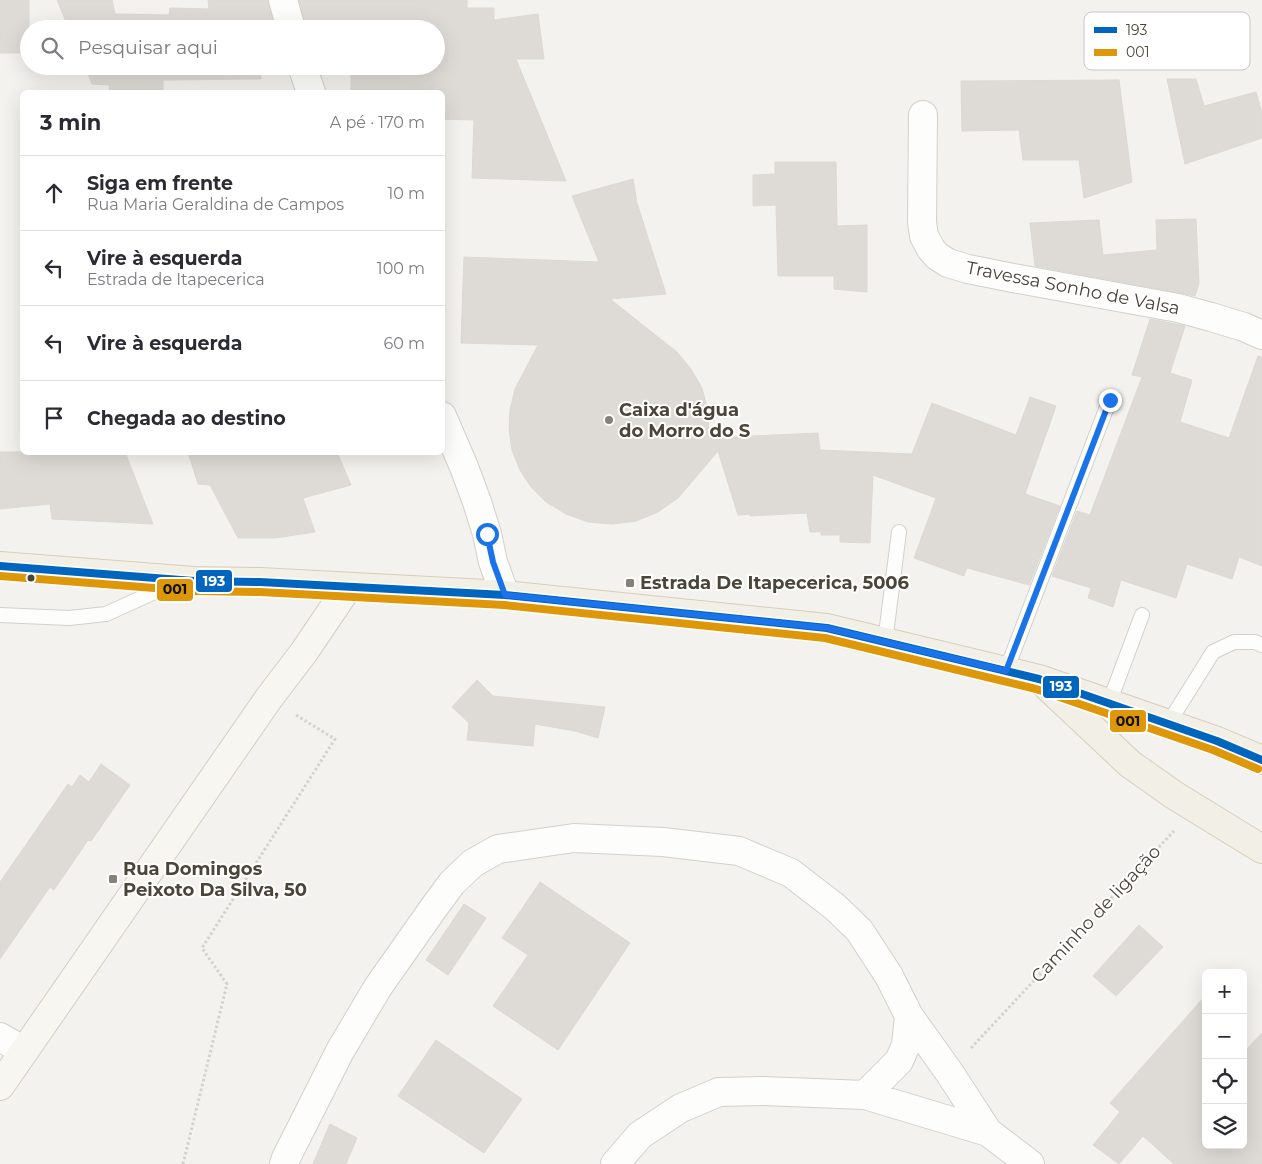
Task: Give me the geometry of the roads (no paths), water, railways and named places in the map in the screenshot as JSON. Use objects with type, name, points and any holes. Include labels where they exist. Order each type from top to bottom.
[{"type":"main road","points":[[0,566],[180,580],[260,582],[505,595],[827,628],[1039,679],[1217,741],[1262,760]]},
{"type":"main road","points":[[0,1086],[348,587]]},
{"type":"main road","points":[[1039,679],[1130,764],[1174,795],[1262,849]]},
{"type":"street","points":[[283,0],[289,20]]},
{"type":"street","points":[[305,75],[309,90]]},
{"type":"street","name":"Travessa Sonho de Valsa","points":[[923,115],[922,222],[924,236],[937,256],[948,263],[968,269],[1178,308],[1244,327],[1262,335]]},
{"type":"street","points":[[445,423],[477,502],[493,562],[505,595]]},
{"type":"street","points":[[284,1164],[340,1051],[378,987],[452,883],[473,863],[498,849],[574,838],[663,842],[739,851],[791,873],[835,907],[859,930],[889,976],[909,1016],[988,1132],[1030,1164]]},
{"type":"street","points":[[865,1095],[899,1061],[906,1045],[909,1016]]},
{"type":"street","points":[[0,1037],[24,1051]]},
{"type":"street","points":[[615,1164],[640,1135],[681,1108],[719,1092],[762,1091],[865,1095],[988,1132]]},
{"type":"lane","points":[[1006,671],[1110,400]]},
{"type":"lane","points":[[885,642],[899,532]]},
{"type":"lane","points":[[0,615],[69,618],[106,614],[180,580]]},
{"type":"lane","points":[[1108,704],[1142,615]]},
{"type":"lane","points":[[1168,724],[1213,652],[1234,642],[1255,642],[1262,645]]},
{"type":"place","name":"Caixa d'água do Morro do S","points":[[609,420]]},
{"type":"place","name":"Estrada De Itapecerica, 5006","points":[[630,583]]},
{"type":"place","name":"Rua Domingos Peixoto Da Silva, 50","points":[[113,879]]}]
